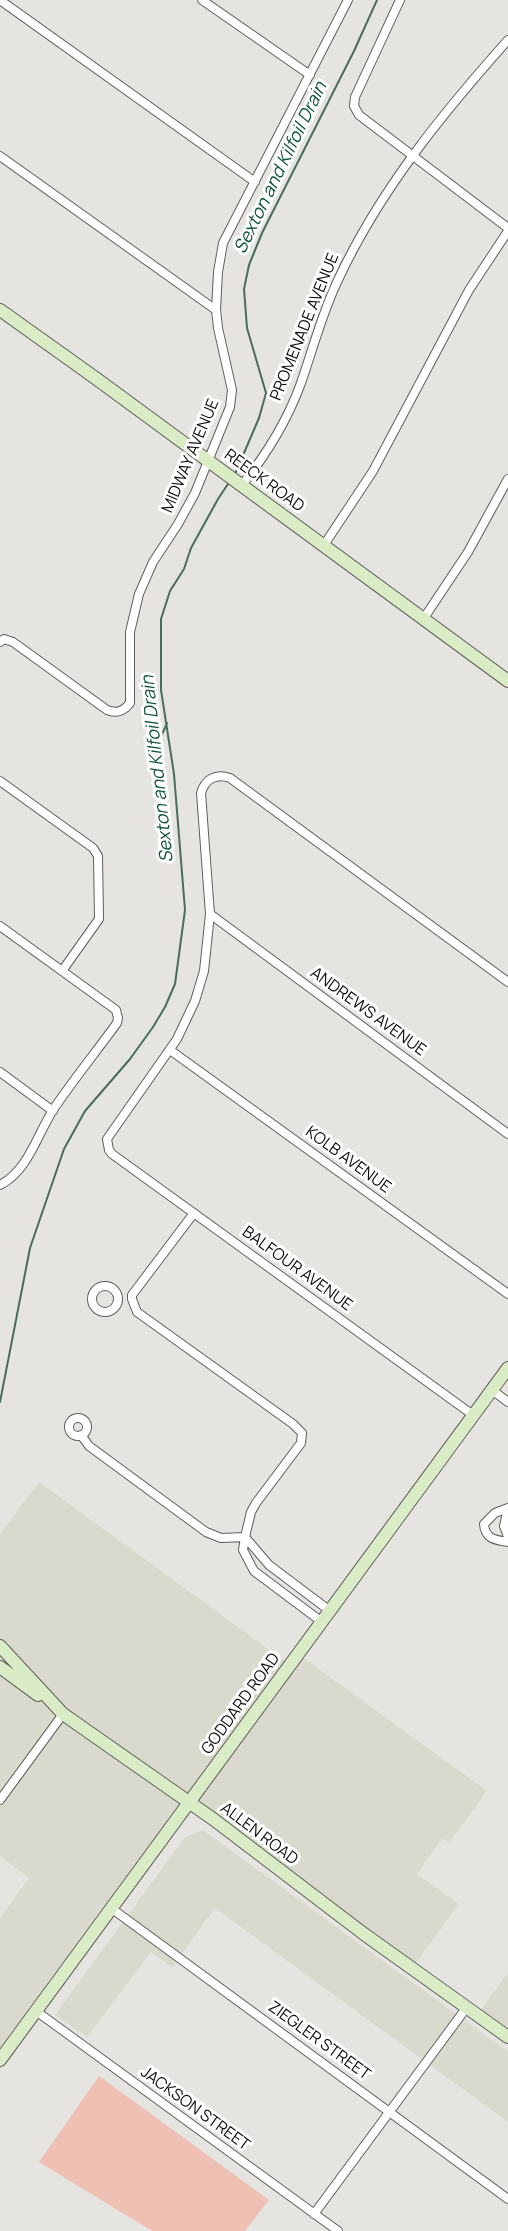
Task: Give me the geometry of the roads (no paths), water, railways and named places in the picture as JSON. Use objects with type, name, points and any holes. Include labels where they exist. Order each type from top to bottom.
[{"type":"main road","name":"REECK ROAD","points":[[0,309],[508,681]]},
{"type":"main road","name":"GODDARD ROAD","points":[[0,2060],[473,1415],[506,1375]]},
{"type":"main road","name":"ALLEN ROAD","points":[[2,1649],[63,1714],[188,1804],[213,1819],[264,1860],[508,2037]]},
{"type":"main road","points":[[0,1667],[63,1714]]},
{"type":"street","points":[[0,0],[255,182]]},
{"type":"street","points":[[202,0],[310,75]]},
{"type":"street","name":"MIDWAY AVENUE","points":[[0,642],[4,639],[13,642],[107,710],[117,712],[126,708],[131,696],[130,633],[139,594],[153,562],[188,506],[230,407],[231,384],[216,310],[218,272],[224,243],[229,228],[348,0]]},
{"type":"street","points":[[324,545],[373,471],[470,290],[508,230],[359,115],[354,106],[355,96],[400,0]]},
{"type":"street","name":"PROMENADE AVENUE","points":[[241,484],[281,425],[292,402],[324,311],[350,254],[377,207],[448,109],[508,40]]},
{"type":"street","points":[[0,156],[216,310]]},
{"type":"street","points":[[424,618],[468,552],[508,479]]},
{"type":"street","points":[[170,1050],[187,1020],[199,986],[207,951],[210,914],[201,793],[207,782],[214,777],[230,778],[508,982]]},
{"type":"street","points":[[0,781],[93,848],[98,856],[99,919],[62,971]]},
{"type":"street","name":"ANDREWS AVENUE","points":[[210,914],[508,1134]]},
{"type":"street","points":[[0,926],[116,1010],[118,1016],[117,1023],[53,1111],[23,1165],[10,1179],[0,1185]]},
{"type":"street","name":"BALFOUR AVENUE","points":[[170,1050],[108,1135],[107,1145],[112,1154],[473,1415]]},
{"type":"street","name":"KOLB AVENUE","points":[[170,1050],[508,1294]]},
{"type":"street","points":[[0,1072],[53,1111]]},
{"type":"street","points":[[194,1213],[132,1295],[132,1299],[138,1312],[293,1424],[302,1433],[299,1447],[251,1512],[243,1550],[254,1571],[321,1622]]},
{"type":"street","points":[[118,1299],[132,1299]]},
{"type":"street","points":[[492,1390],[508,1402]]},
{"type":"street","points":[[81,1435],[89,1446],[206,1532],[221,1538],[246,1537]]},
{"type":"street","points":[[508,1537],[504,1526],[508,1508],[495,1512],[484,1524],[484,1532],[490,1538],[508,1542]]},
{"type":"street","points":[[246,1537],[269,1565],[330,1611]]},
{"type":"street","points":[[0,1800],[63,1714]]},
{"type":"street","name":"ZIEGLER STREET","points":[[111,1908],[508,2199]]},
{"type":"street","points":[[314,2214],[466,2007]]},
{"type":"street","name":"JACKSON STREET","points":[[36,2011],[338,2231]]},
{"type":"waterway","name":"Sexton and Kilfoil Drain","points":[[235,474],[259,418],[266,393],[247,328],[244,289],[249,265],[262,233],[354,51],[377,0]]},
{"type":"waterway","name":"Sexton and Kilfoil Drain","points":[[0,1402],[30,1248],[64,1149],[85,1111],[130,1059],[153,1027],[175,984],[185,910],[174,774],[161,690],[161,619],[170,591],[184,569],[191,548],[230,481]]},
{"type":"waterway","points":[[157,746],[167,723]]}]
